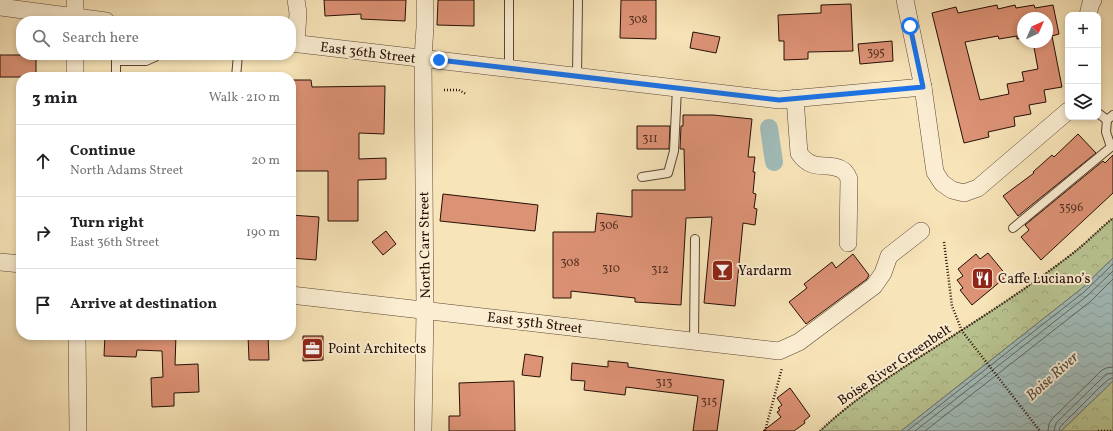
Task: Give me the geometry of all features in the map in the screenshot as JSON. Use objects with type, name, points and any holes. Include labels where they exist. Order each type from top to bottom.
[{"type":"street","points":[[75,0],[75,16]]},
{"type":"street","points":[[296,0],[298,13],[296,25]]},
{"type":"street","name":"North Carr Street","points":[[423,431],[425,310],[424,0]]},
{"type":"street","points":[[905,0],[923,87],[935,172],[942,183],[952,190],[964,193],[978,188],[1065,114]]},
{"type":"street","points":[[1089,12],[1093,0]]},
{"type":"street","points":[[0,7],[56,16]]},
{"type":"street","name":"East 36th Street","points":[[296,43],[779,100],[923,87]]},
{"type":"street","points":[[75,60],[75,72]]},
{"type":"street","points":[[795,98],[799,153],[803,160],[814,165],[836,167],[844,171],[849,179],[848,244]]},
{"type":"street","points":[[779,351],[799,342],[874,286],[883,273],[889,256],[921,231]]},
{"type":"street","points":[[0,262],[16,264]]},
{"type":"street","name":"East 35th Street","points":[[296,296],[779,351]]},
{"type":"street","points":[[77,340],[78,431]]},
{"type":"lane","points":[[509,68],[510,0]]},
{"type":"lane","points":[[577,76],[578,0]]},
{"type":"lane","points":[[116,72],[116,61],[148,60]]},
{"type":"lane","points":[[236,72],[238,60]]},
{"type":"lane","points":[[642,177],[668,173],[674,151],[677,88]]},
{"type":"lane","points":[[1013,228],[1111,147],[1106,132],[1110,117]]},
{"type":"lane","points":[[694,341],[695,239]]},
{"type":"path","points":[[444,90],[460,90],[466,94]]},
{"type":"path","name":"Boise River Greenbelt","points":[[820,431],[884,380],[962,331],[1047,272],[1077,250],[1113,218]]},
{"type":"path","name":"Boise River Greenbelt","points":[[944,242],[952,306],[962,331],[1040,431]]},
{"type":"path","points":[[765,431],[783,363],[779,351]]},
{"type":"path","points":[[1098,431],[1113,431]]},
{"type":"green space","points":[[1113,218],[1113,258],[1081,289],[901,431],[820,431],[836,416],[870,390],[1020,292],[1049,271],[1077,250]]},
{"type":"green space","points":[[1113,381],[1113,431],[1061,431]]},
{"type":"water","name":"Boise River","points":[[1113,258],[1113,381],[1061,431],[901,431],[1081,289]]},
{"type":"building","points":[[324,0],[406,0],[405,21],[361,19],[361,14],[325,16]]},
{"type":"building","points":[[438,0],[474,0],[474,26],[437,25]]},
{"type":"building","points":[[621,0],[656,0],[656,39],[620,38]]},
{"type":"building","points":[[851,4],[853,51],[808,52],[808,59],[784,60],[784,41],[779,41],[778,15],[821,13],[821,5]]},
{"type":"building","points":[[997,5],[998,9],[1015,5],[1016,8],[1034,5],[1035,8],[1053,5],[1059,34],[1053,36],[1053,12],[1017,12],[1017,36],[999,39],[998,36],[965,42],[980,100],[1009,94],[1007,84],[1024,81],[1022,72],[1038,69],[1034,48],[1053,48],[1053,41],[1062,87],[1044,90],[1046,102],[1029,105],[1031,114],[1014,117],[1015,126],[988,132],[989,137],[964,143],[932,13],[956,7],[958,13]]},
{"type":"building","points":[[693,32],[720,37],[716,53],[690,48]]},
{"type":"building","points":[[892,41],[893,61],[860,64],[858,44]]},
{"type":"building","points":[[0,55],[16,55],[16,60],[36,60],[36,72],[16,72],[16,77],[0,77]]},
{"type":"building","points":[[296,80],[311,80],[312,87],[385,86],[384,134],[359,133],[359,159],[386,158],[386,179],[358,180],[358,221],[328,221],[328,171],[296,171]]},
{"type":"building","points":[[683,115],[713,115],[752,119],[748,157],[755,157],[753,193],[756,194],[754,208],[757,209],[755,225],[743,223],[735,306],[704,303],[712,217],[686,218],[681,305],[635,302],[635,298],[571,291],[571,298],[553,298],[553,232],[595,232],[597,213],[632,217],[632,190],[685,190],[684,149],[680,149]]},
{"type":"building","points":[[637,126],[670,126],[669,149],[637,149]]},
{"type":"building","points":[[1078,134],[1096,153],[1018,216],[1003,196],[1034,173],[1033,172],[1052,155],[1054,157]]},
{"type":"building","points":[[1113,155],[1113,193],[1041,260],[1021,237],[1029,230],[1025,225],[1103,161],[1105,163]]},
{"type":"building","points":[[443,194],[538,205],[535,231],[440,221]]},
{"type":"building","points":[[296,215],[319,217],[316,260],[296,258]]},
{"type":"building","points":[[386,231],[396,244],[383,255],[372,242]]},
{"type":"building","name":"Caffe Luciano’s","points":[[988,253],[1007,276],[972,305],[960,290],[963,288],[957,280],[963,276],[958,269],[976,254],[980,259]]},
{"type":"building","points":[[853,254],[869,275],[867,279],[806,324],[789,302],[807,288],[804,284],[832,262],[836,268]]},
{"type":"building","name":"Point Architects","points":[[303,336],[323,336],[323,360],[303,361]]},
{"type":"building","points":[[105,340],[176,340],[175,365],[198,364],[199,392],[174,393],[174,406],[152,407],[151,378],[163,377],[162,351],[137,350],[136,357],[104,356]]},
{"type":"building","points":[[248,340],[268,340],[269,360],[249,360]]},
{"type":"building","points":[[525,354],[543,357],[540,377],[522,375]]},
{"type":"building","points":[[608,361],[628,363],[628,367],[724,380],[717,431],[693,431],[698,396],[626,387],[625,395],[584,390],[585,381],[571,380],[572,363],[608,367]]},
{"type":"building","points":[[514,381],[515,431],[449,431],[449,416],[460,416],[459,383]]},
{"type":"building","points":[[790,388],[810,416],[804,421],[805,423],[794,431],[763,431],[781,417],[777,412],[780,410],[778,408],[782,405],[777,398]]},
{"type":"waterway","points":[[769,128],[774,162]]},
{"type":"place","name":"Yardarm","points":[[723,270]]},
{"type":"place","name":"Caffe Luciano’s","points":[[982,278]]},
{"type":"place","name":"Point Architects","points":[[313,348]]},
{"type":"route","points":[[439,60],[779,100],[923,87],[910,26]]}]
